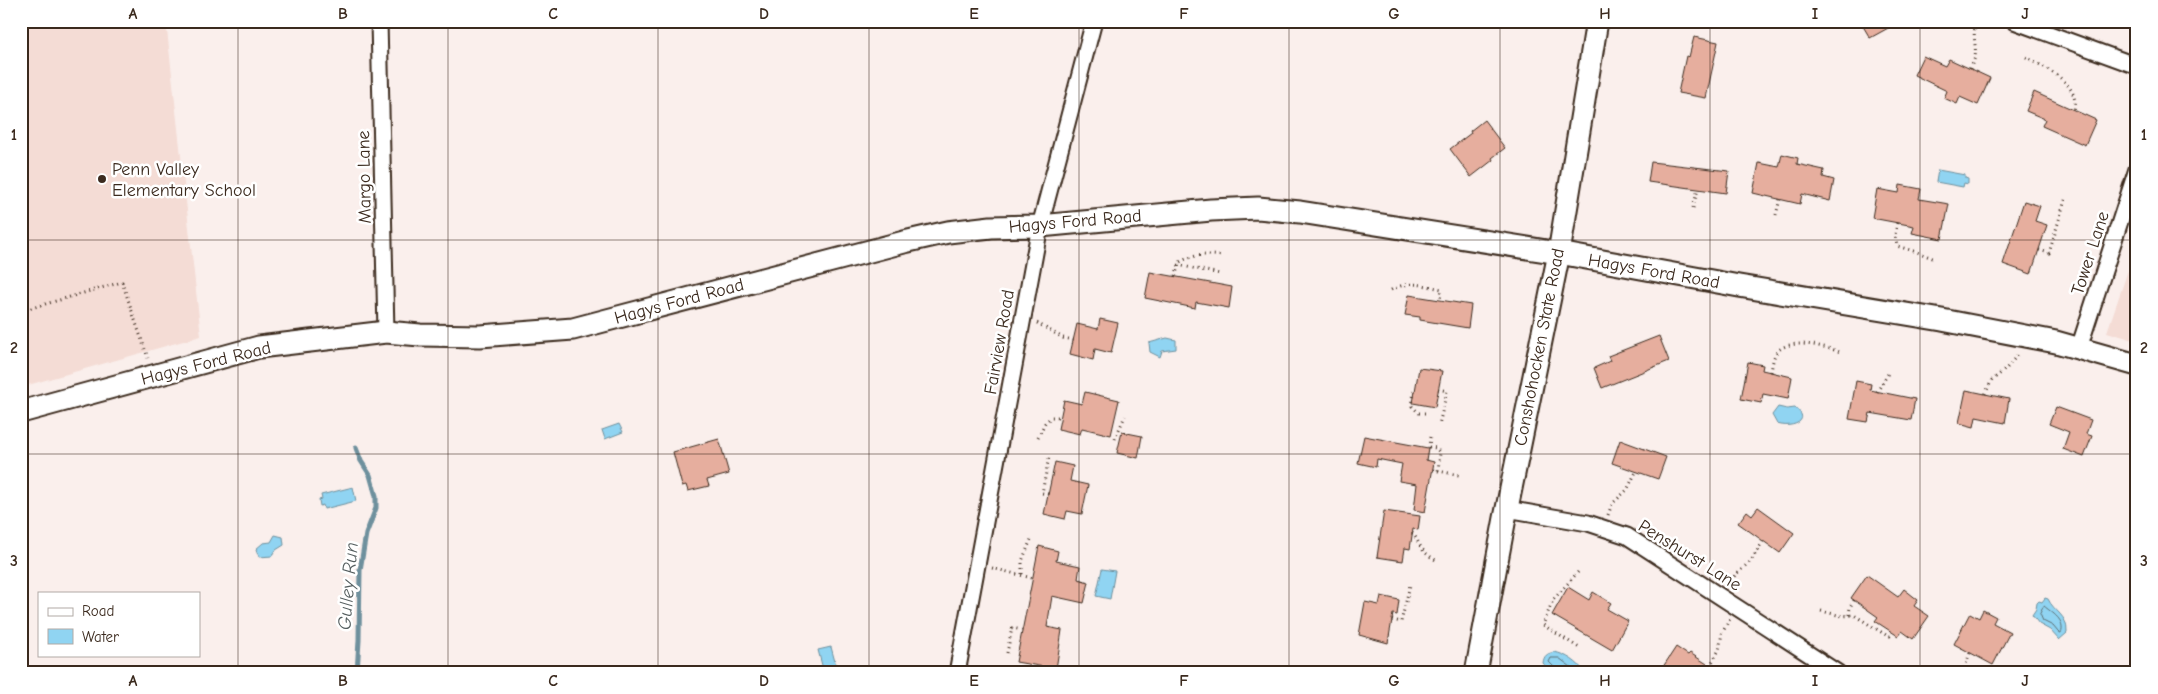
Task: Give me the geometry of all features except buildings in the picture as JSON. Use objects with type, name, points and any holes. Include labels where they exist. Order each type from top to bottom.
[{"type":"street","name":"Margo Lane","points":[[379,21],[386,332]]},
{"type":"street","name":"Fairview Road","points":[[957,673],[1040,226],[1094,21]]},
{"type":"street","name":"Conshohocken State Road","points":[[1476,673],[1559,253],[1597,21]]},
{"type":"street","points":[[2014,21],[2137,66]]},
{"type":"street","name":"Tower Lane","points":[[2079,348],[2137,169]]},
{"type":"street","name":"Hagys Ford Road","points":[[21,412],[259,346],[386,332],[420,335],[480,336],[573,329],[948,232],[991,227],[1040,226],[1147,214],[1258,208],[1310,213],[1559,253],[2026,336],[2079,348],[2137,365]]},
{"type":"street","name":"Penshurst Lane","points":[[1507,509],[1603,527],[1627,536],[1838,673]]},
{"type":"path","points":[[1970,69],[1975,57],[1973,48],[1975,26],[1978,21]]},
{"type":"path","points":[[2026,57],[2054,73],[2069,87],[2075,96],[2074,110]]},
{"type":"path","points":[[1694,208],[1698,189]]},
{"type":"path","points":[[2039,250],[2048,254],[2066,197]]},
{"type":"path","points":[[1776,215],[1780,199]]},
{"type":"path","points":[[1897,223],[1895,235],[1897,246],[1935,259]]},
{"type":"path","points":[[1175,276],[1180,262],[1191,256],[1207,254],[1223,256]]},
{"type":"path","points":[[1178,265],[1220,274]]},
{"type":"path","points":[[21,311],[122,282],[148,358]]},
{"type":"path","points":[[1391,290],[1403,284],[1412,283],[1442,289],[1440,300]]},
{"type":"path","points":[[1022,319],[1038,323],[1063,338],[1074,340]]},
{"type":"path","points":[[1985,394],[1992,380],[2006,370],[2017,357],[2026,336]]},
{"type":"path","points":[[1771,372],[1777,352],[1784,347],[1801,344],[1824,346],[1840,352]]},
{"type":"path","points":[[1877,392],[1889,372]]},
{"type":"path","points":[[1438,389],[1447,391],[1439,425]]},
{"type":"path","points":[[1414,391],[1412,406],[1419,413],[1425,413]]},
{"type":"path","points":[[1116,439],[1125,416]]},
{"type":"path","points":[[1038,437],[1045,423],[1051,417],[1060,417]]},
{"type":"path","points":[[1430,437],[1430,447],[1436,448],[1440,453],[1438,471]]},
{"type":"path","points":[[1048,494],[1042,493],[1049,457]]},
{"type":"path","points":[[1433,470],[1459,475]]},
{"type":"path","points":[[1603,527],[1612,504],[1627,490],[1636,472]]},
{"type":"path","points":[[1412,533],[1418,539],[1420,546],[1427,555],[1437,561]]},
{"type":"path","points":[[1022,574],[1022,561],[1032,537]]},
{"type":"path","points":[[1722,596],[1735,575],[1751,561],[1763,542]]},
{"type":"path","points":[[977,565],[1022,574],[1032,578]]},
{"type":"path","points":[[1578,572],[1553,600],[1543,625],[1581,649]]},
{"type":"path","points":[[1392,620],[1401,622],[1410,585]]},
{"type":"path","points":[[1849,615],[1850,607],[1854,600]]},
{"type":"path","points":[[1710,666],[1719,650],[1722,633],[1737,606]]},
{"type":"path","points":[[1821,611],[1842,616],[1854,615],[1886,635],[1890,636],[1893,633]]},
{"type":"path","points":[[1007,653],[1012,628],[1022,630]]},
{"type":"path","points":[[1963,673],[1970,653]]},
{"type":"shaded area","name":"Penn Valley Elementary School","points":[[21,21],[166,21],[201,336],[21,387]]},
{"type":"shaded area","points":[[2137,244],[2137,341],[2107,332]]},
{"type":"water","points":[[1938,170],[1965,175],[1965,178],[1968,179],[1968,184],[1964,183],[1963,187],[1936,182]]},
{"type":"water","points":[[1167,338],[1176,340],[1176,349],[1162,351],[1160,357],[1150,352],[1149,343]]},
{"type":"water","points":[[1778,407],[1795,408],[1802,416],[1801,420],[1789,425],[1777,424],[1772,415]]},
{"type":"water","points":[[619,424],[623,432],[605,439],[602,430]]},
{"type":"water","points":[[353,487],[356,501],[324,509],[323,505],[320,506],[319,500],[322,499],[321,495]]},
{"type":"water","points":[[275,535],[283,537],[284,545],[276,550],[272,556],[259,557],[256,549],[263,543],[271,542]]},
{"type":"water","points":[[1102,569],[1115,571],[1110,599],[1096,596]]},
{"type":"water","points":[[2045,598],[2048,599],[2063,618],[2067,627],[2067,633],[2059,640],[2050,630],[2039,624],[2032,615],[2037,603],[2039,601],[2042,602]]},
{"type":"water","points":[[831,647],[838,673],[824,673],[818,650]]},
{"type":"water","points":[[1554,652],[1572,660],[1585,673],[1562,673],[1547,667],[1543,663],[1544,658]]},
{"type":"waterway","name":"Gulley Run","points":[[356,448],[361,461],[370,475],[376,496],[376,508],[366,534],[360,570],[357,673]]},
{"type":"place","name":"Penn Valley Elementary School","points":[[102,179]]}]
